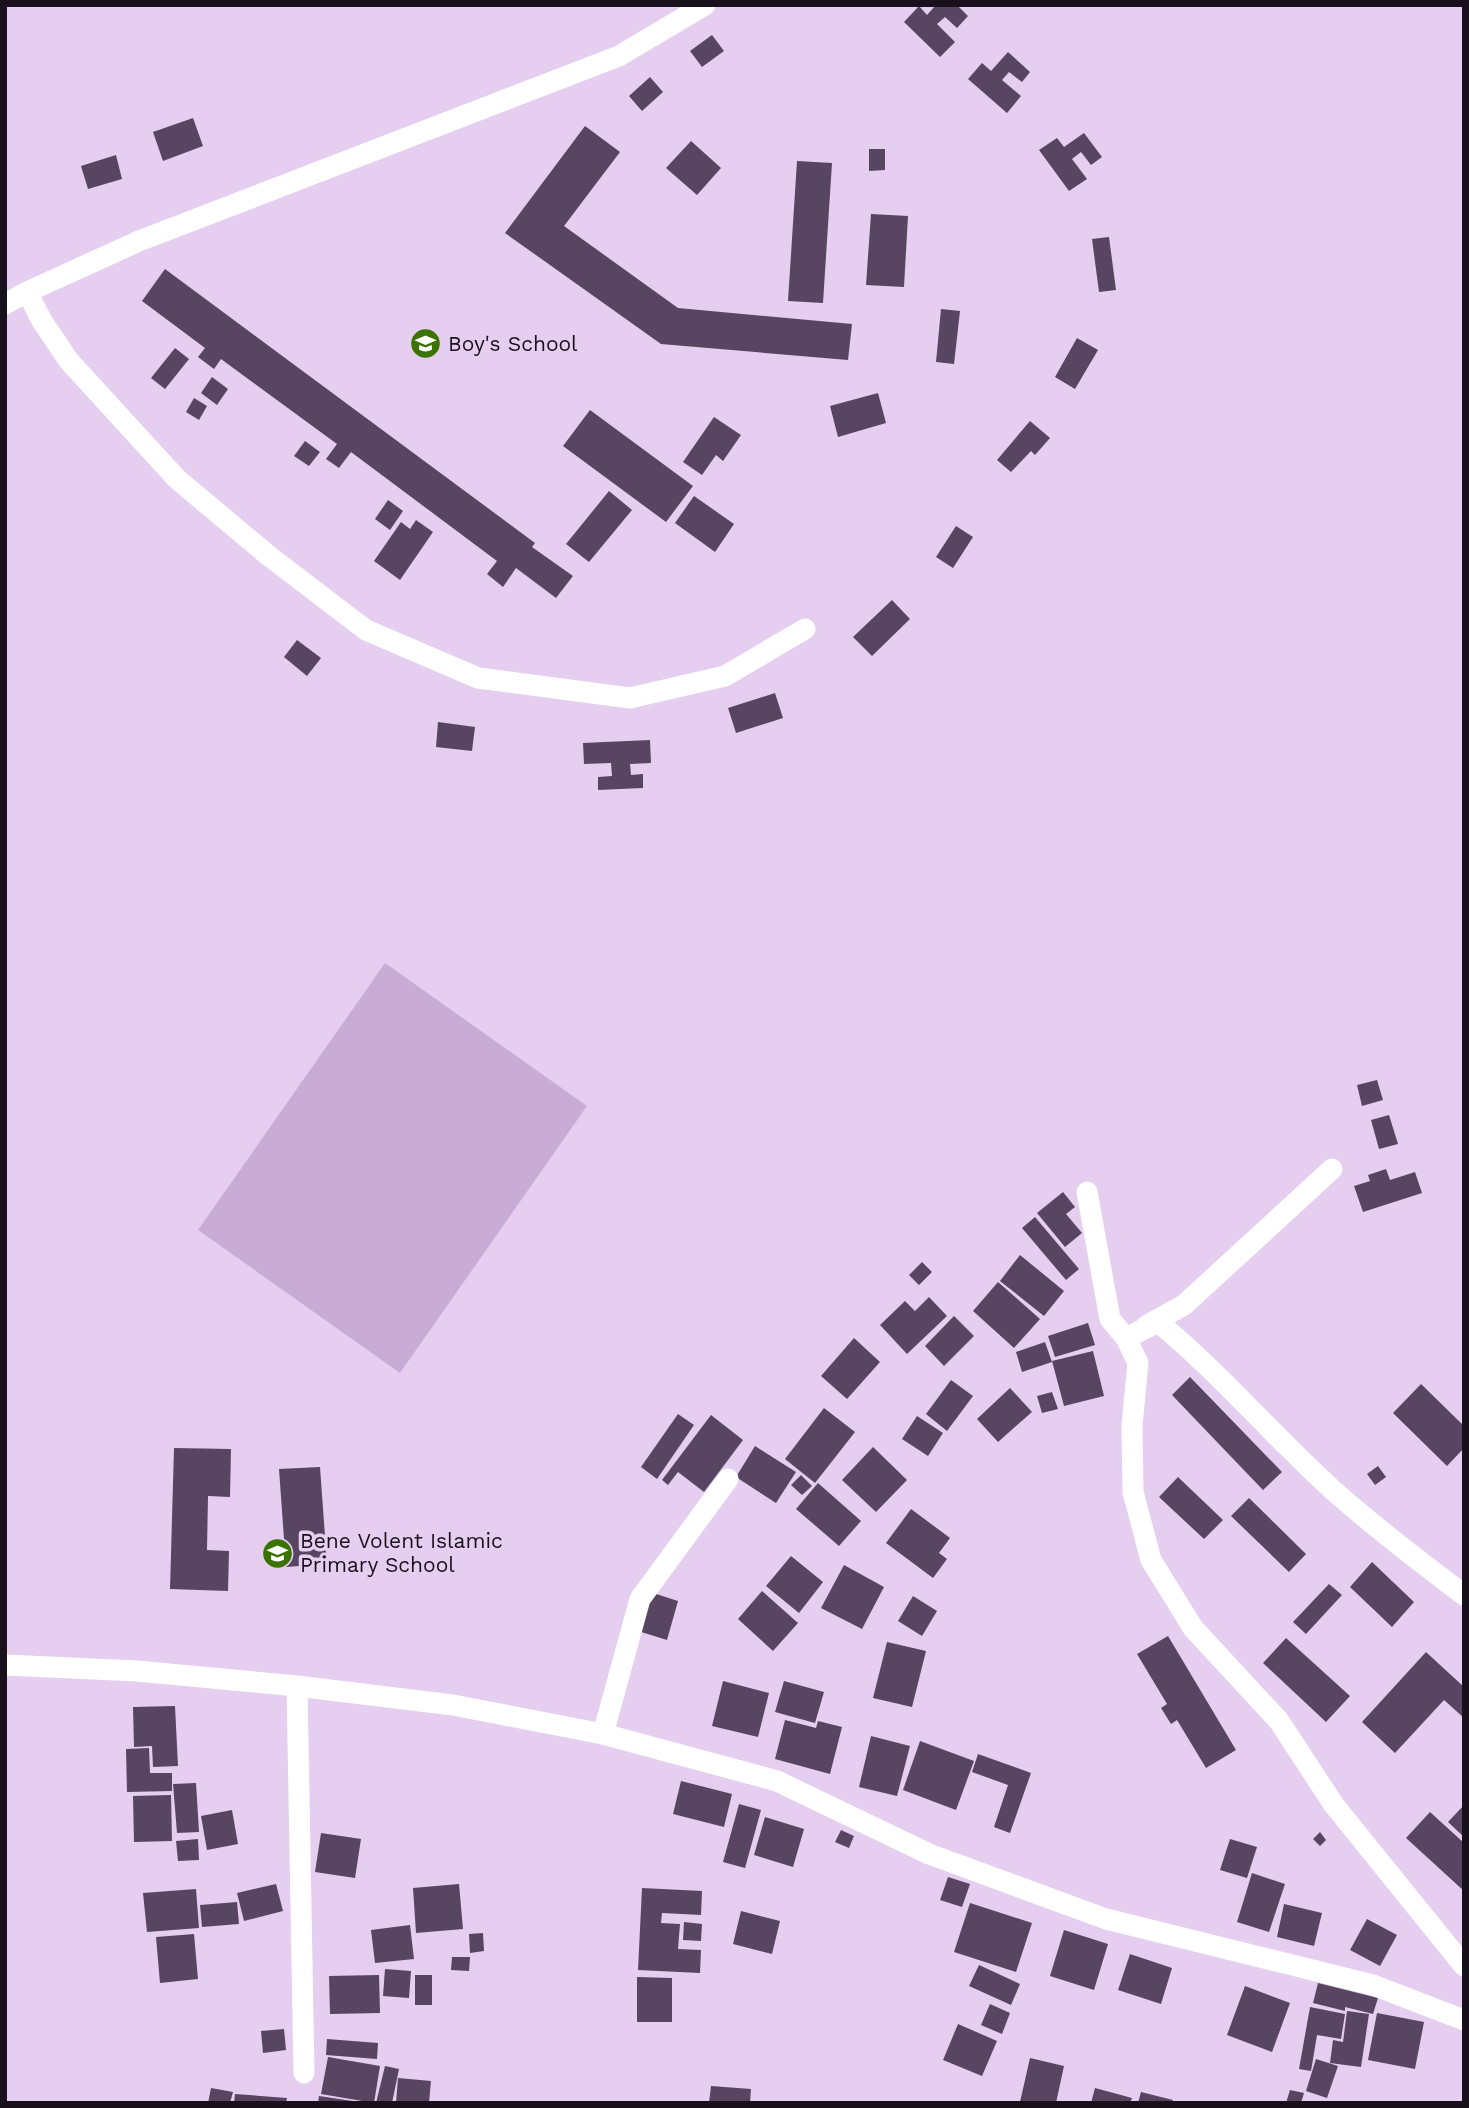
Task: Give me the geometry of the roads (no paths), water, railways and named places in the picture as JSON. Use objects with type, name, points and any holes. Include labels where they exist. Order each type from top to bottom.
[{"type":"street","points":[[5,304],[139,242],[619,55],[705,5]]},
{"type":"street","points":[[27,292],[42,321],[69,361],[177,479],[269,556],[366,630],[478,678],[630,698],[725,676],[805,629]]},
{"type":"street","points":[[1126,1338],[1184,1305],[1332,1169]]},
{"type":"street","points":[[1087,1192],[1110,1319],[1126,1338],[1138,1363],[1132,1425],[1133,1492],[1151,1560],[1192,1628],[1279,1721],[1335,1805],[1464,1966]]},
{"type":"street","points":[[1126,1338],[1158,1322],[1186,1345],[1335,1491],[1464,1595]]},
{"type":"street","points":[[603,1734],[640,1599],[728,1479]]},
{"type":"street","points":[[5,1665],[137,1671],[297,1686],[453,1705],[603,1734],[776,1781],[929,1854],[1106,1919],[1373,1985],[1464,2020]]},
{"type":"street","points":[[297,1686],[304,2073]]},
{"type":"place","name":"Boy's School","points":[[425,344]]},
{"type":"place","name":"Bene Volent Islamic Primary School","points":[[277,1553]]}]
